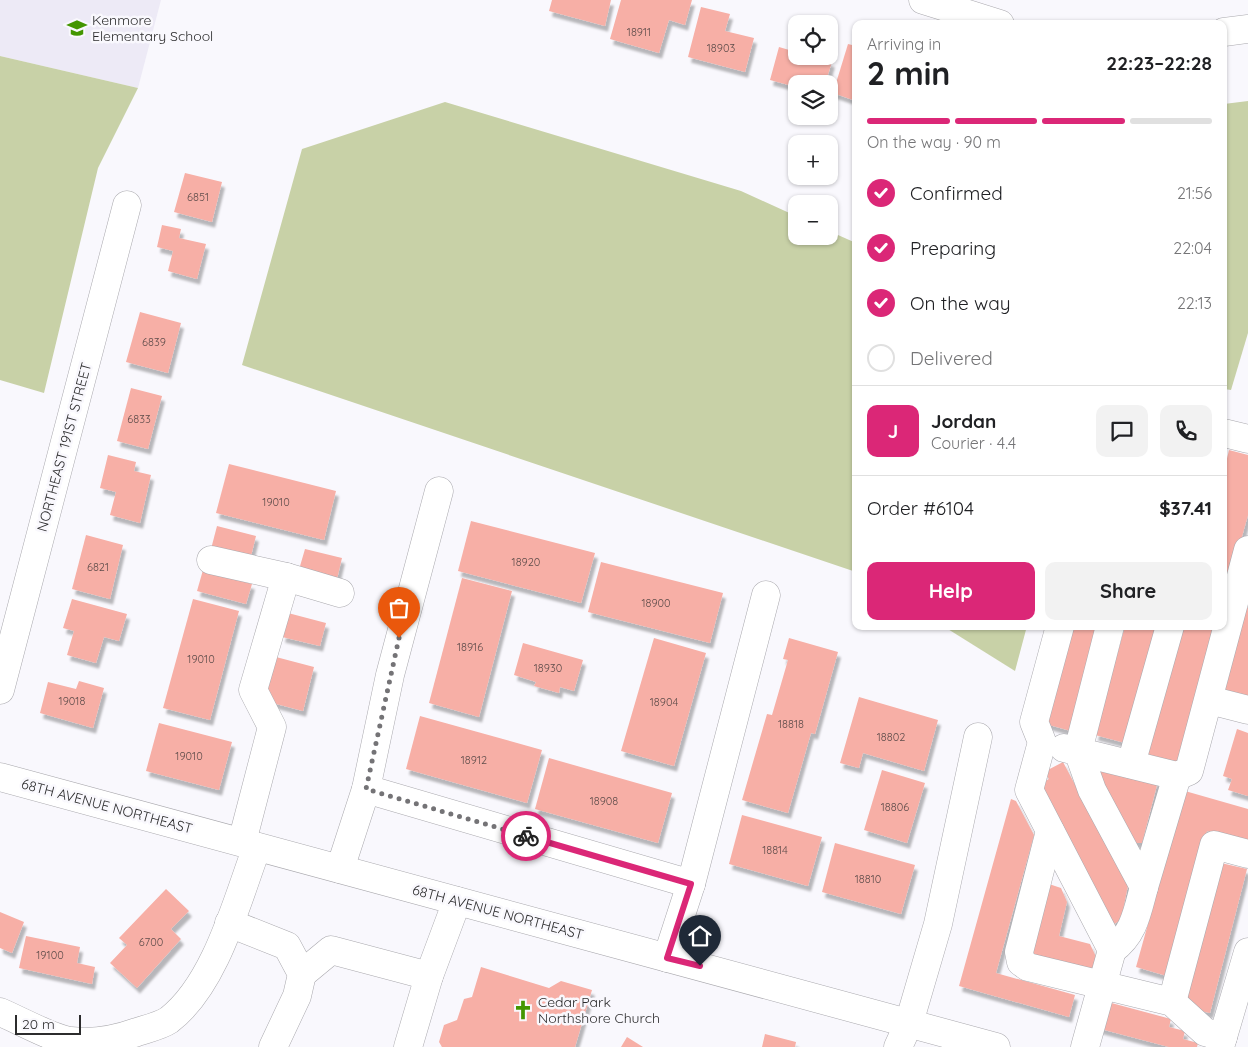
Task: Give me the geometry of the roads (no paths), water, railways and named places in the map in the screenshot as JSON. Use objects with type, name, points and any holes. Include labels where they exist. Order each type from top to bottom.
[{"type":"street","points":[[923,0],[987,20]]},
{"type":"street","points":[[1227,32],[1248,29]]},
{"type":"street","name":"NORTHEAST 191ST STREET","points":[[0,690],[127,205]]},
{"type":"street","points":[[1227,434],[1248,439]]},
{"type":"street","points":[[340,869],[366,789],[390,675],[438,491]]},
{"type":"street","points":[[1042,742],[1177,776],[1191,769],[1248,550]]},
{"type":"street","points":[[211,560],[286,577],[340,593]]},
{"type":"street","points":[[0,1012],[67,1044],[115,1040],[168,1021],[193,994],[208,972],[229,923],[250,844],[272,727],[253,690],[286,577]]},
{"type":"street","points":[[667,958],[691,884],[766,595]]},
{"type":"street","points":[[1059,630],[1034,722],[1042,742],[1029,790],[1112,950]]},
{"type":"street","points":[[1109,630],[1078,751],[1092,790],[1144,887]]},
{"type":"street","points":[[1131,764],[1169,630]]},
{"type":"street","points":[[1209,700],[1248,710]]},
{"type":"street","points":[[904,1035],[938,924],[978,737]]},
{"type":"street","points":[[1086,1047],[1112,950],[1122,943],[1133,929],[1177,776]]},
{"type":"street","name":"68TH AVENUE NORTHEAST","points":[[0,777],[667,958],[904,1035],[996,1047]]},
{"type":"street","points":[[366,789],[691,884]]},
{"type":"street","points":[[1050,831],[1019,957],[1020,962],[1028,967],[1172,1002],[1205,1032],[1222,1042],[1248,952]]},
{"type":"street","points":[[1172,1002],[1214,845],[1248,854]]},
{"type":"street","points":[[408,1047],[429,976],[457,901]]},
{"type":"street","points":[[229,923],[286,946],[302,974]]},
{"type":"street","points":[[273,1047],[297,996],[302,974],[331,950],[429,976]]},
{"type":"place","name":"Kenmore Elementary School","points":[[77,28]]},
{"type":"place","name":"Cedar Park Northshore Church","points":[[523,1010]]}]
